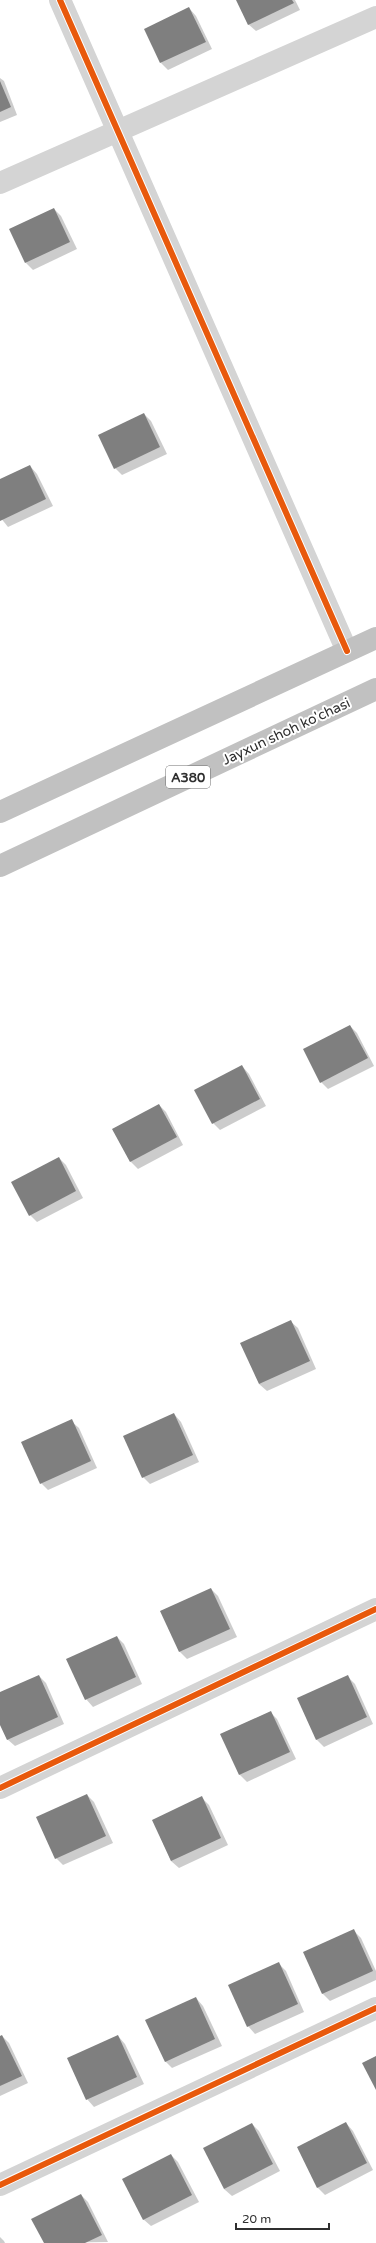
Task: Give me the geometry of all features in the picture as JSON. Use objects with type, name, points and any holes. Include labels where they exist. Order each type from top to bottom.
[{"type":"highway","points":[[0,812],[376,638]]},
{"type":"highway","name":"Jayxun shoh ko'chasi","points":[[0,866],[376,689]]},
{"type":"street","points":[[60,0],[347,651]]},
{"type":"street","points":[[0,183],[376,17]]},
{"type":"street","points":[[0,1788],[376,1609]]},
{"type":"street","points":[[0,2185],[376,2008]]},
{"type":"building","points":[[236,0],[292,0],[294,3],[248,25]]},
{"type":"building","points":[[189,7],[206,42],[160,63],[144,29]]},
{"type":"building","points":[[0,81],[11,107],[0,112]]},
{"type":"building","points":[[54,208],[70,242],[25,263],[9,229]]},
{"type":"building","points":[[144,413],[160,447],[114,469],[98,435]]},
{"type":"building","points":[[30,465],[46,499],[0,521],[0,479]]},
{"type":"building","points":[[350,1025],[368,1058],[320,1083],[303,1049]]},
{"type":"building","points":[[242,1065],[260,1099],[212,1124],[194,1090]]},
{"type":"building","points":[[159,1104],[177,1137],[130,1162],[112,1129]]},
{"type":"building","points":[[59,1157],[76,1191],[29,1216],[11,1182]]},
{"type":"building","points":[[291,1320],[310,1361],[259,1384],[240,1343]]},
{"type":"building","points":[[174,1413],[193,1455],[142,1478],[123,1436]]},
{"type":"building","points":[[72,1419],[91,1461],[40,1484],[21,1442]]},
{"type":"building","points":[[211,1588],[230,1629],[179,1652],[160,1611]]},
{"type":"building","points":[[117,1636],[136,1677],[85,1700],[66,1659]]},
{"type":"building","points":[[39,1675],[58,1717],[7,1740],[0,1725],[0,1692]]},
{"type":"building","points":[[348,1675],[367,1717],[316,1740],[297,1698]]},
{"type":"building","points":[[271,1711],[290,1752],[239,1775],[220,1734]]},
{"type":"building","points":[[87,1794],[106,1836],[55,1859],[36,1817]]},
{"type":"building","points":[[202,1796],[221,1838],[171,1861],[152,1820]]},
{"type":"building","points":[[354,1929],[373,1971],[322,1994],[303,1952]]},
{"type":"building","points":[[279,1962],[298,2004],[247,2027],[228,1985]]},
{"type":"building","points":[[196,1997],[215,2039],[165,2062],[145,2020]]},
{"type":"building","points":[[2,2035],[22,2076],[0,2086],[0,2036]]},
{"type":"building","points":[[118,2035],[137,2077],[86,2100],[67,2058]]},
{"type":"building","points":[[376,2056],[376,2090],[362,2063]]},
{"type":"building","points":[[346,2122],[367,2163],[317,2188],[297,2147]]},
{"type":"building","points":[[252,2123],[273,2164],[224,2189],[203,2148]]},
{"type":"building","points":[[171,2154],[192,2195],[143,2220],[122,2179]]},
{"type":"building","points":[[81,2194],[102,2235],[85,2243],[44,2243],[31,2219]]},
{"type":"cycle path","points":[[60,0],[347,651]]},
{"type":"cycle path","points":[[0,1788],[376,1609]]},
{"type":"cycle path","points":[[0,2185],[376,2008]]}]
